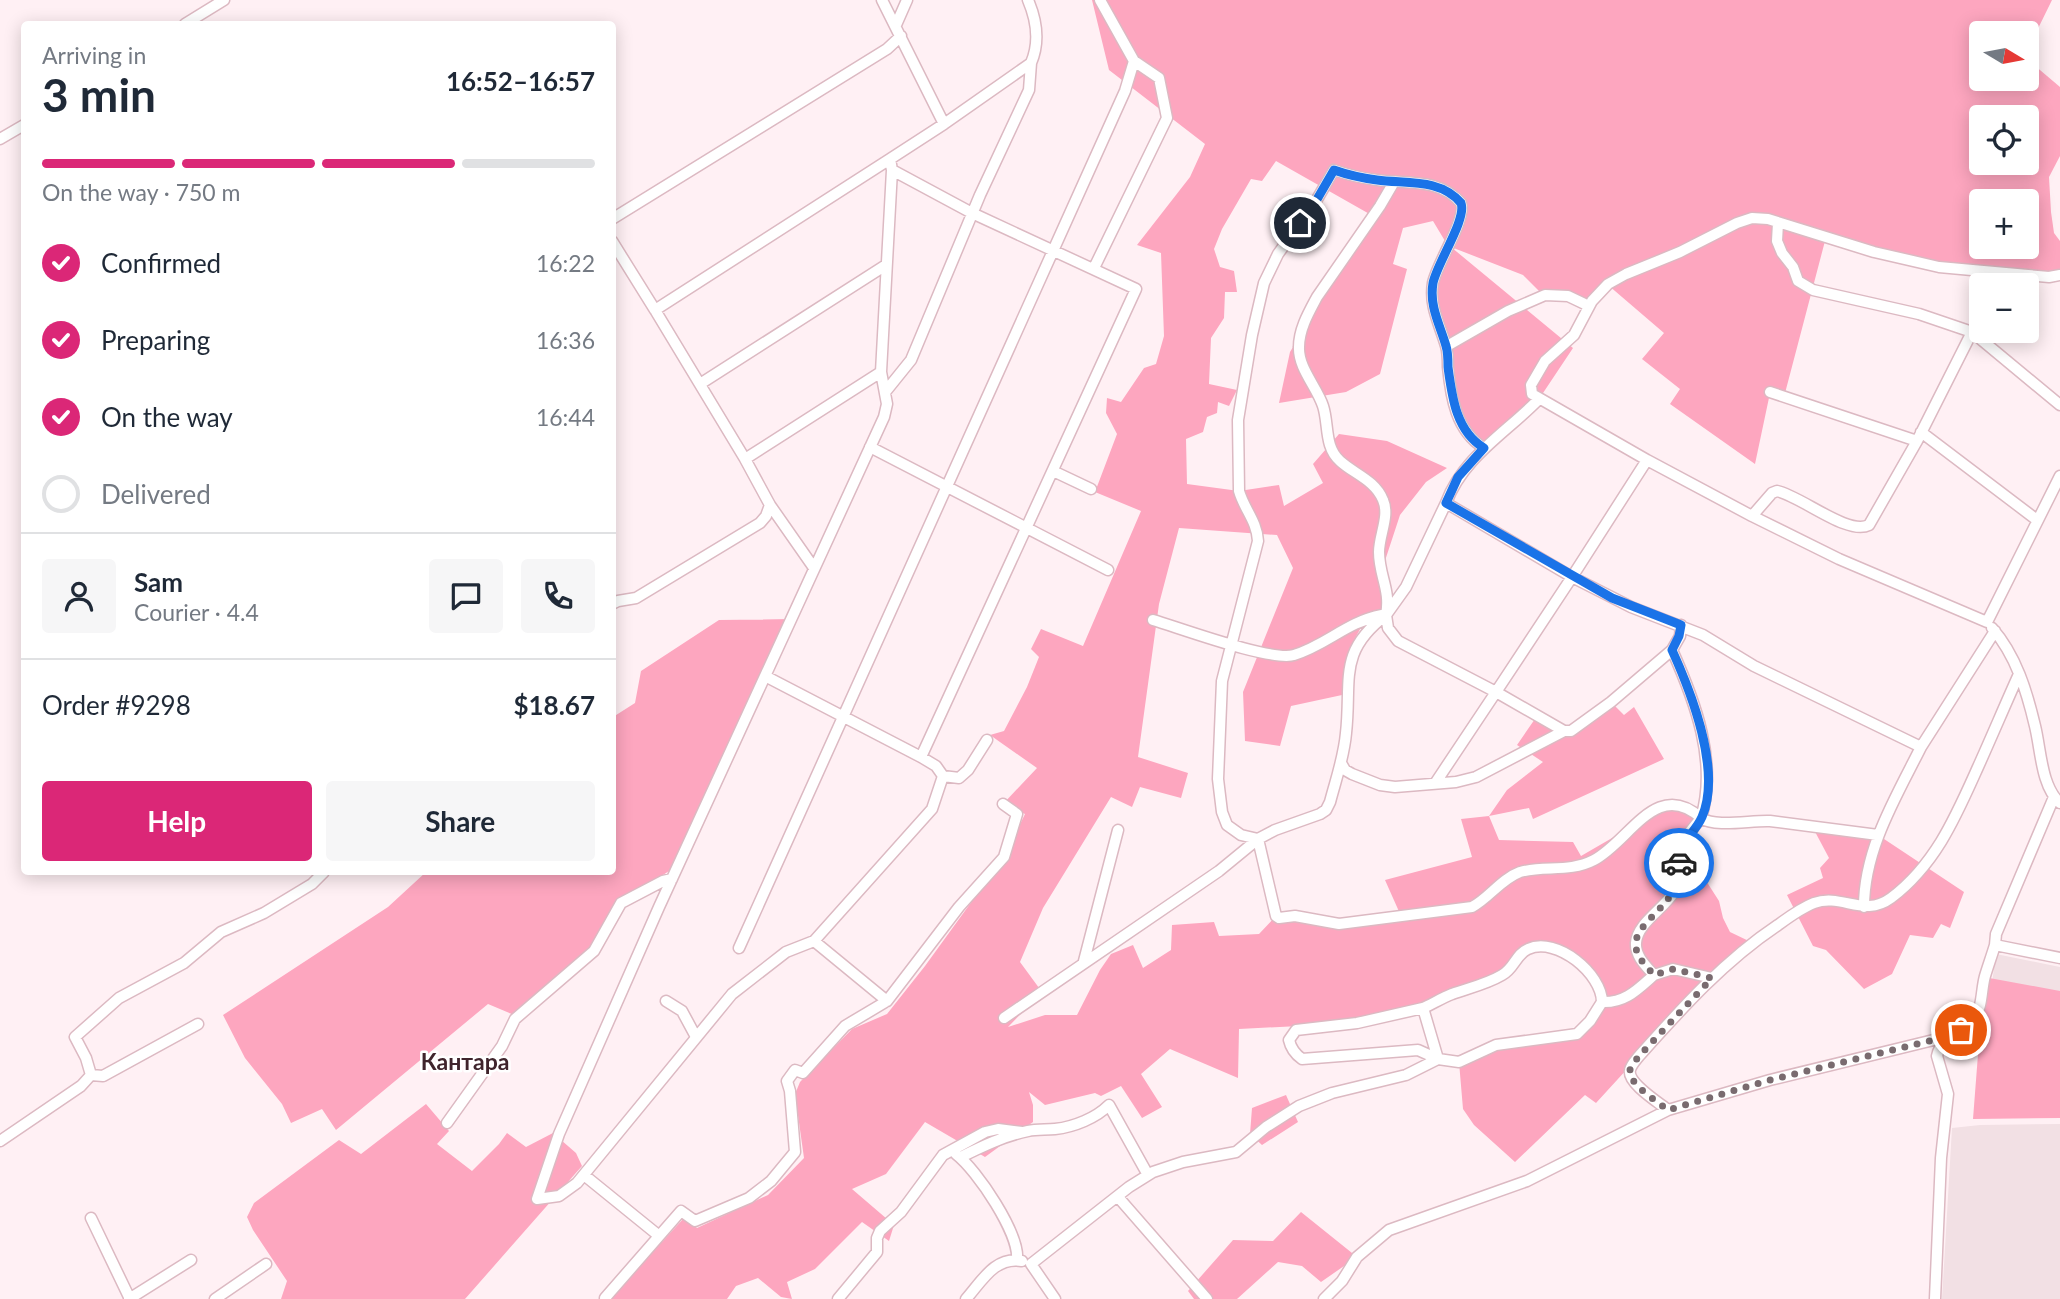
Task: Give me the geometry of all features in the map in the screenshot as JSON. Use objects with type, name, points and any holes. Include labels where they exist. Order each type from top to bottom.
[{"type":"street","points":[[190,21],[224,0]]},
{"type":"street","points":[[882,0],[944,124]]},
{"type":"street","points":[[895,25],[906,0]]},
{"type":"street","points":[[886,391],[911,360],[972,213],[1029,90],[1037,28],[1028,0]]},
{"type":"street","points":[[1094,268],[1167,118],[1159,78],[1134,61],[1100,0]]},
{"type":"street","points":[[616,217],[887,49],[901,36]]},
{"type":"street","points":[[739,948],[1110,126],[1134,61]]},
{"type":"street","points":[[655,310],[891,164],[1031,63]]},
{"type":"street","points":[[0,139],[21,127]]},
{"type":"street","points":[[891,164],[972,213],[1136,289],[921,757]]},
{"type":"street","points":[[891,164],[881,372],[887,404],[884,417],[671,879],[559,1134],[537,1199],[559,1196],[577,1183],[732,994],[786,952],[814,941],[932,809],[943,776]]},
{"type":"street","points":[[1258,839],[1241,835],[1227,825],[1220,803],[1222,681],[1258,541],[1254,520],[1242,502],[1239,491],[1237,435],[1243,386],[1264,283],[1278,254],[1316,201],[1334,170],[1362,178],[1440,187],[1457,197],[1463,208],[1463,215],[1433,283],[1434,310],[1438,328],[1447,346],[1451,390],[1462,427],[1484,448]]},
{"type":"street","points":[[1394,182],[1308,313],[1298,348],[1301,361],[1324,408],[1333,453],[1340,461],[1366,478],[1383,499],[1386,510],[1379,538],[1379,553],[1382,578],[1389,595],[1386,615],[1388,628],[1398,640],[1564,731]]},
{"type":"street","points":[[1935,1299],[1941,1158],[1948,1094],[1937,1056],[1941,1045],[1968,1025],[1979,1010],[1984,978],[1996,945],[1996,934],[2057,800],[2047,781],[2035,724],[2011,653],[1987,622],[1839,558],[1752,516],[1539,399],[1532,394],[1533,380],[1545,361],[1574,335],[1600,290],[1626,274],[1752,218],[1768,219],[1874,252],[1939,267],[2049,277],[2060,275]]},
{"type":"street","points":[[1778,223],[1777,241],[1782,253],[1793,267],[1798,281],[1813,290],[1919,314],[1969,331]]},
{"type":"street","points":[[616,247],[745,458],[770,505],[814,568]]},
{"type":"street","points":[[700,384],[886,265]]},
{"type":"street","points":[[1447,346],[1508,311],[1545,295],[1568,296],[1589,306]]},
{"type":"street","points":[[1752,516],[1772,493],[1777,491],[1851,526],[1864,527],[1874,520],[1969,338]]},
{"type":"street","points":[[1985,343],[2060,405]]},
{"type":"street","points":[[745,458],[881,372]]},
{"type":"street","points":[[1770,392],[1919,437],[2037,520]]},
{"type":"street","points":[[1004,1018],[1219,871],[1258,839],[1326,810],[1341,763],[1346,733],[1351,656],[1372,625],[1386,615],[1406,587],[1458,477],[1484,448],[1519,420],[1539,399]]},
{"type":"street","points":[[870,447],[1108,570]]},
{"type":"street","points":[[1436,782],[1647,460]]},
{"type":"street","points":[[1054,471],[1091,489]]},
{"type":"street","points":[[1987,622],[2060,476]]},
{"type":"street","points":[[1446,503],[1572,577],[1631,607],[1715,641],[1754,666],[1921,747]]},
{"type":"street","points":[[616,602],[636,598],[760,523],[770,505]]},
{"type":"street","points":[[1153,620],[1231,644],[1288,656],[1310,648],[1364,618],[1386,615]]},
{"type":"street","points":[[1341,763],[1345,770],[1352,774],[1380,785],[1395,787],[1476,778],[1582,724],[1666,657],[1679,636],[1681,625]]},
{"type":"street","points":[[1864,906],[1867,874],[1878,835],[1921,747],[1995,631]]},
{"type":"street","points":[[1654,975],[1636,951],[1637,937],[1675,890],[1679,880],[1681,845],[1701,818],[1707,791],[1705,748],[1687,684],[1672,650]]},
{"type":"street","points":[[1668,1110],[1634,1083],[1630,1078],[1630,1068],[1668,1023],[1729,960],[1809,905],[1836,901],[1873,907],[1897,892],[1933,854],[1951,829],[2019,674]]},
{"type":"street","points":[[765,676],[921,757],[936,766],[943,776],[959,778],[968,770],[987,740]]},
{"type":"street","points":[[605,1298],[681,1211],[695,1221],[749,1198],[771,1181],[795,1152],[787,1081],[795,1070],[803,1073],[845,1026],[887,1001],[959,907],[1003,857],[1017,814],[1003,804]]},
{"type":"street","points":[[1258,839],[1276,916],[1302,916],[1339,924],[1472,906],[1500,884],[1521,872],[1571,868],[1594,860],[1618,843],[1643,817],[1662,807],[1683,806],[1714,823],[1770,821],[1878,835]]},
{"type":"street","points":[[1084,961],[1118,830]]},
{"type":"street","points":[[91,1074],[75,1037],[119,998],[184,963],[220,932],[264,912],[312,884],[321,875]]},
{"type":"street","points":[[447,1123],[502,1046],[515,1019],[594,951],[621,903],[671,879]]},
{"type":"street","points":[[814,941],[887,1001]]},
{"type":"street","points":[[1996,945],[2060,958]]},
{"type":"street","points":[[1538,947],[1558,948],[1572,956],[1592,978],[1602,996],[1602,1002],[1590,1021],[1577,1034],[1496,1045],[1459,1062],[1438,1059],[1418,1050],[1311,1060],[1297,1056],[1289,1040],[1296,1030],[1357,1023],[1423,1008],[1505,974],[1522,953],[1538,947]]},
{"type":"street","points":[[1602,1002],[1628,998],[1654,975],[1673,969],[1712,978]]},
{"type":"street","points":[[666,1001],[682,1011],[696,1037]]},
{"type":"street","points":[[1423,1008],[1438,1059]]},
{"type":"street","points":[[91,1074],[103,1076],[198,1024]]},
{"type":"street","points":[[1324,1299],[1342,1281],[1357,1257],[1389,1230],[1527,1181],[1668,1110],[1770,1080],[1950,1036]]},
{"type":"street","points":[[1031,1265],[1148,1175],[1168,1166],[1236,1152],[1299,1105],[1344,1090],[1406,1075],[1438,1059]]},
{"type":"street","points":[[0,1141],[81,1086],[91,1074]]},
{"type":"street","points":[[838,1299],[877,1252],[880,1231],[901,1212],[943,1155],[985,1132],[998,1129],[1022,1132],[1060,1129],[1099,1114],[1109,1105],[1148,1175]]},
{"type":"street","points":[[961,1157],[991,1142],[1022,1132]]},
{"type":"street","points":[[943,1155],[952,1152],[961,1157],[977,1176],[1009,1228],[1017,1246],[1017,1260]]},
{"type":"street","points":[[584,1175],[658,1235]]},
{"type":"street","points":[[1118,1197],[1207,1299]]},
{"type":"street","points":[[90,1217],[129,1299],[191,1260]]},
{"type":"street","points":[[966,1299],[999,1263],[1005,1260],[1017,1260],[1031,1265],[1055,1299]]},
{"type":"street","points":[[215,1299],[266,1264]]},
{"type":"shaded area","points":[[1092,0],[2052,0],[2039,27],[2039,21],[1969,21],[1969,91],[2039,91],[2039,69],[2060,87],[2060,156],[2049,177],[2054,233],[2060,241],[2060,276],[1972,270],[1825,241],[1784,397],[1770,393],[1755,464],[1670,404],[1680,389],[1642,359],[1664,333],[1608,285],[1592,301],[1543,295],[1523,275],[1451,247],[1573,348],[1539,399],[1484,448],[1462,427],[1432,294],[1448,246],[1433,221],[1403,228],[1393,264],[1407,269],[1380,374],[1346,392],[1279,403],[1290,352],[1373,216],[1276,161],[1262,181],[1251,179],[1222,229],[1214,249],[1220,267],[1234,271],[1237,292],[1225,292],[1224,318],[1211,338],[1209,384],[1237,390],[1229,406],[1218,402],[1217,413],[1207,417],[1203,432],[1186,439],[1187,484],[1239,491],[1279,485],[1284,506],[1323,483],[1313,464],[1339,434],[1387,441],[1447,468],[1426,482],[1400,515],[1378,582],[1386,615],[1365,621],[1359,630],[1345,665],[1342,695],[1291,706],[1280,746],[1245,741],[1243,692],[1293,568],[1277,535],[1179,528],[1159,604],[1138,757],[1188,773],[1181,798],[1140,787],[1132,807],[1111,797],[1043,908],[1020,962],[1042,992],[1008,1027],[1045,1015],[1077,1015],[1111,954],[1133,945],[1143,968],[1171,950],[1172,925],[1214,922],[1219,936],[1259,934],[1276,916],[1322,922],[1401,916],[1385,880],[1472,857],[1461,819],[1489,816],[1499,840],[1573,842],[1581,856],[1669,805],[1701,818],[1681,845],[1679,880],[1698,884],[1703,876],[1719,901],[1730,932],[1753,943],[1639,1056],[1596,1103],[1585,1095],[1515,1162],[1474,1125],[1463,1109],[1459,1062],[1496,1045],[1577,1034],[1602,996],[1572,956],[1529,949],[1514,965],[1451,995],[1357,1023],[1239,1029],[1238,1078],[1170,1049],[1141,1074],[1162,1107],[1142,1118],[1121,1086],[1101,1096],[1095,1093],[1045,1105],[1029,1092],[1033,1105],[1033,1122],[985,1157],[925,1122],[886,1174],[852,1189],[894,1225],[889,1241],[862,1222],[815,1269],[787,1282],[792,1299],[781,1297],[758,1278],[736,1286],[727,1299],[607,1299],[684,1218],[697,1228],[768,1195],[804,1158],[795,1094],[800,1082],[852,1029],[887,1014],[1004,857],[1025,814],[1003,804],[1037,768],[990,735],[1004,731],[1027,687],[1039,657],[1031,649],[1041,629],[1083,646],[1141,511],[1095,492],[1117,434],[1106,413],[1107,398],[1121,402],[1144,368],[1156,364],[1164,336],[1161,253],[1137,245],[1190,177],[1205,144],[1109,70]]},
{"type":"shaded area","points":[[791,619],[675,867],[621,903],[589,951],[514,1015],[488,1004],[336,1130],[322,1109],[291,1123],[282,1104],[245,1058],[223,1015],[388,907],[423,875],[616,875],[616,715],[635,703],[641,671],[719,620]]},
{"type":"shaded area","points":[[1611,702],[1624,715],[1634,707],[1664,759],[1533,819],[1529,808],[1489,816],[1507,790],[1543,762],[1517,745],[1537,716],[1564,731]]},
{"type":"shaded area","points":[[1812,826],[1878,835],[1964,892],[1950,928],[1941,924],[1933,938],[1910,935],[1892,974],[1864,989],[1826,950],[1813,946],[1787,895],[1823,878],[1820,868],[1829,858]]},
{"type":"shaded area","points":[[1996,954],[2060,967],[2060,995],[1992,983]]},
{"type":"shaded area","points":[[1984,977],[2060,991],[2060,1118],[1973,1119]]},
{"type":"shaded area","points":[[1286,1095],[1298,1122],[1262,1145],[1250,1134],[1252,1108]]},
{"type":"shaded area","points":[[426,1104],[449,1131],[437,1144],[472,1171],[507,1133],[526,1147],[553,1133],[576,1153],[582,1166],[465,1299],[281,1299],[287,1281],[247,1217],[254,1203],[339,1140],[361,1154]]},
{"type":"shaded area","points":[[2060,1124],[2060,1299],[1942,1299],[1952,1128]]},
{"type":"shaded area","points":[[1301,1212],[1357,1257],[1321,1282],[1302,1266],[1278,1262],[1237,1299],[1194,1299],[1188,1291],[1233,1240],[1273,1241]]},
{"type":"way so far","points":[[1679,863],[1679,880],[1675,890],[1642,929],[1635,943],[1636,951],[1654,975],[1673,969],[1712,978],[1639,1056],[1629,1073],[1634,1083],[1668,1110],[1770,1080],[1950,1036],[1961,1030]]},
{"type":"district","name":"Кантара","points":[[465,1062]]},
{"type":"route","points":[[1300,223],[1334,170],[1362,178],[1429,184],[1449,192],[1461,203],[1463,215],[1437,271],[1432,294],[1438,328],[1447,346],[1451,390],[1457,414],[1469,436],[1484,448],[1458,477],[1446,503],[1612,598],[1681,625],[1672,650],[1687,684],[1705,748],[1707,791],[1701,818],[1681,845],[1679,863]]}]
